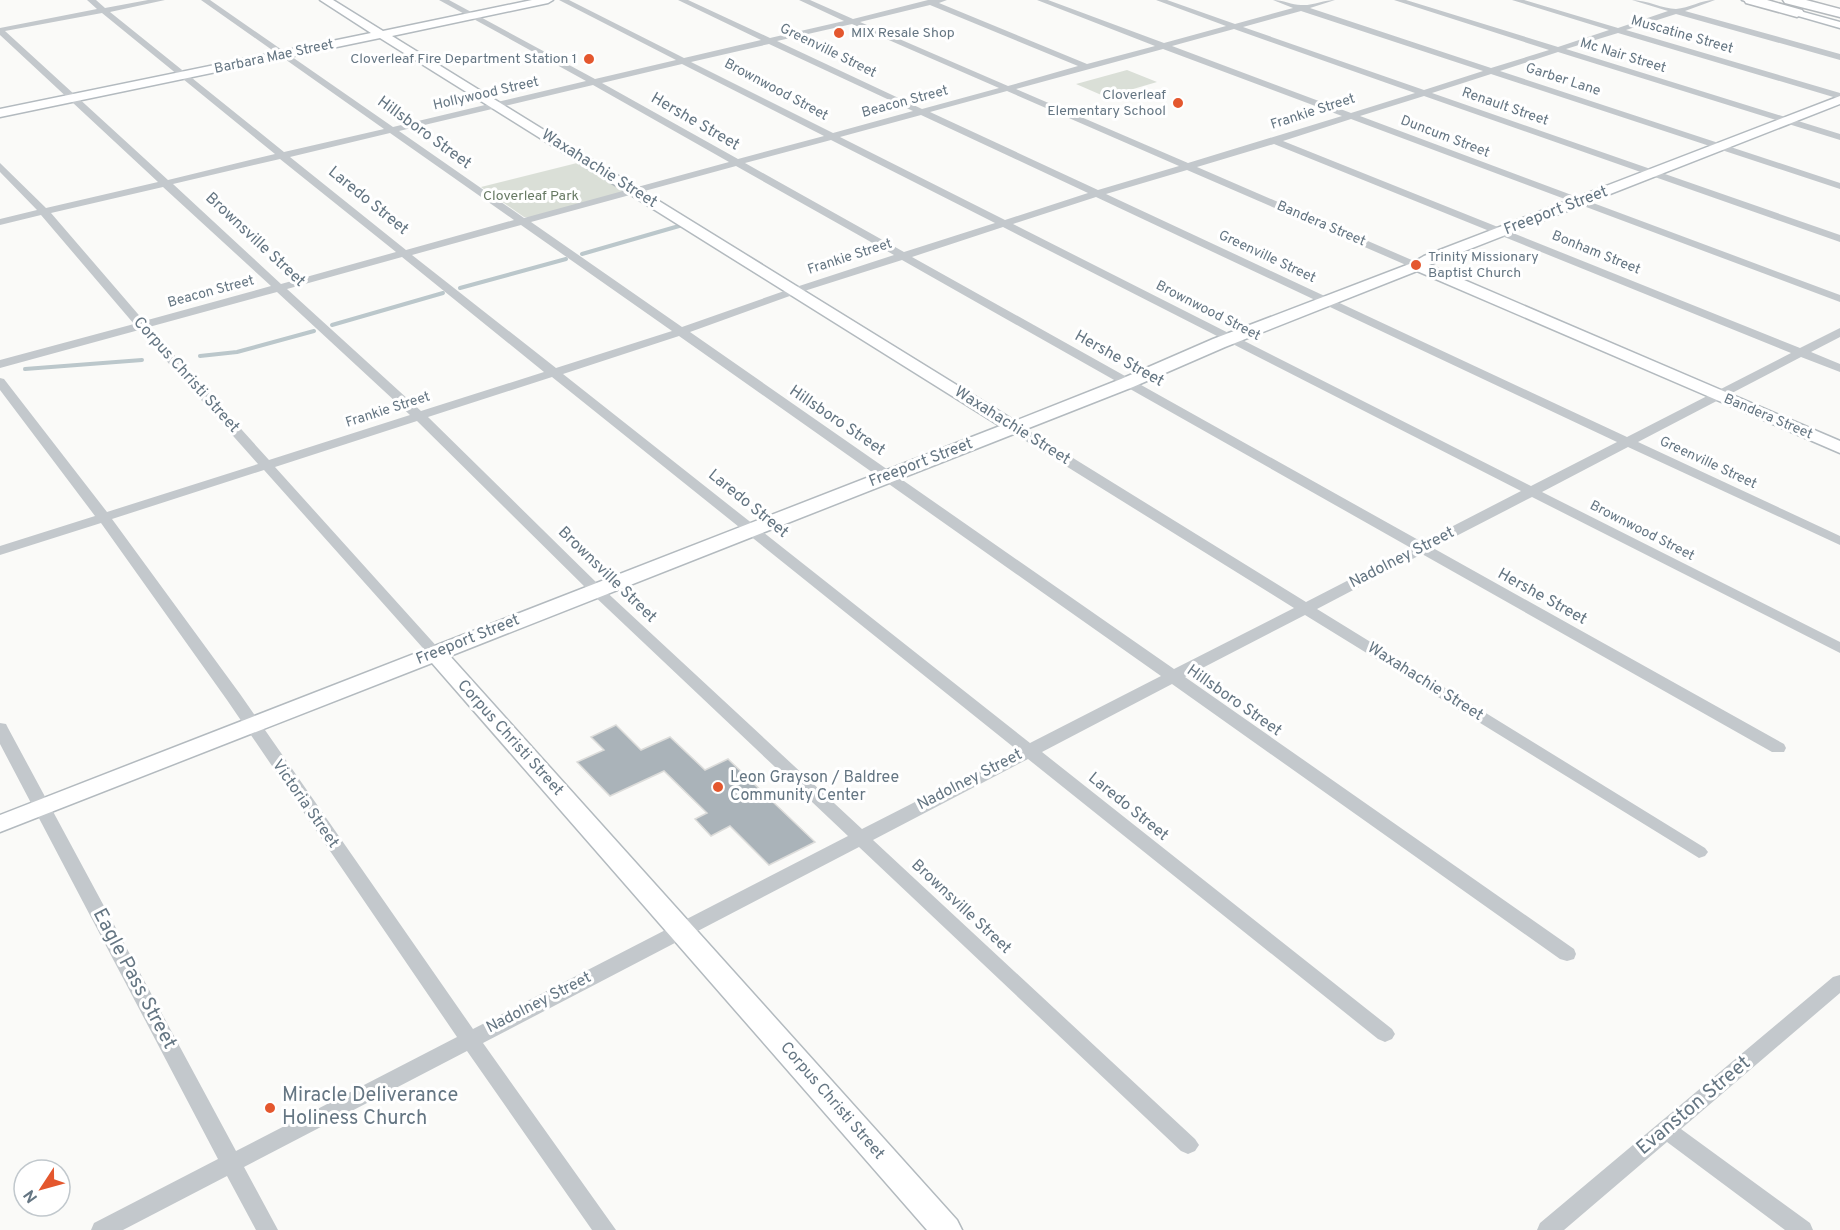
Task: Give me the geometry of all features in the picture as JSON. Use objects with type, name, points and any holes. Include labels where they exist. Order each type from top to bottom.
[{"type":"highway","points":[[1749,0],[1840,13]]},
{"type":"highway","points":[[1828,0],[1840,3]]},
{"type":"street","name":"Laredo Street","points":[[91,0],[181,76],[284,155],[554,373],[1385,1034]]},
{"type":"street","points":[[0,30],[161,0]]},
{"type":"street","name":"Hillsboro Street","points":[[205,0],[393,129],[1567,954]]},
{"type":"street","name":"Waxahachie Street","points":[[325,0],[498,105],[1699,852]]},
{"type":"street","name":"Hershe Street","points":[[443,0],[594,82],[734,163],[1778,748]]},
{"type":"street","name":"Barbara Mae Street","points":[[0,113],[548,0]]},
{"type":"street","name":"Brownwood Street","points":[[563,0],[686,60],[1840,648]]},
{"type":"street","name":"Greenville Street","points":[[682,0],[1840,542]]},
{"type":"street","name":"Bandera Street","points":[[803,0],[1840,448]]},
{"type":"street","name":"Hollywood Street","points":[[0,222],[854,21],[928,1],[943,0]]},
{"type":"street","name":"Duncum Street","points":[[1041,0],[1840,299]]},
{"type":"street","name":"Renault Street","points":[[1160,0],[1840,239]]},
{"type":"street","name":"Garber Lane","points":[[1277,0],[1840,186]]},
{"type":"street","name":"Beacon Street","points":[[0,364],[1331,0]]},
{"type":"street","name":"Mc Nair Street","points":[[1398,0],[1840,137]]},
{"type":"street","name":"Muscatine Street","points":[[1516,0],[1840,98]]},
{"type":"street","points":[[1636,0],[1840,57]]},
{"type":"street","name":"Frankie Street","points":[[0,551],[680,332],[901,256],[1274,141],[1711,0]]},
{"type":"street","points":[[928,1],[1088,66]]},
{"type":"street","points":[[1794,7],[1840,25]]},
{"type":"street","name":"Brownsville Street","points":[[0,30],[168,182],[279,288],[419,416],[595,590],[1188,1145]]},
{"type":"street","name":"Freeport Street","points":[[0,824],[1127,383],[1230,339],[1417,266],[1429,259],[1840,98]]},
{"type":"street","name":"Bonham Street","points":[[1274,141],[1840,368]]},
{"type":"street","name":"Corpus Christi Street","points":[[0,166],[44,212],[142,326],[946,1230]]},
{"type":"street","name":"Nadolney Street","points":[[102,1230],[1840,332]]},
{"type":"street","name":"Victoria Street","points":[[0,382],[104,518],[234,698],[469,1039],[605,1230]]},
{"type":"street","name":"Eagle Pass Street","points":[[0,728],[267,1230]]},
{"type":"street","name":"Evanston Street","points":[[1548,1230],[1840,982]]},
{"type":"street","points":[[1667,1130],[1802,1230]]},
{"type":"green space","points":[[1127,70],[1157,82],[1106,97],[1076,84]]},
{"type":"green space","name":"Cloverleaf Park","points":[[581,162],[626,191],[531,218],[524,217],[481,187]]},
{"type":"building","name":"Leon Grayson / Baldree Community Center","points":[[616,725],[641,750],[670,737],[705,770],[728,759],[815,842],[769,865],[730,826],[711,836],[695,819],[707,813],[664,771],[610,796],[577,762],[604,750],[591,737]]},
{"type":"waterway","points":[[582,254],[686,224]]},
{"type":"waterway","points":[[460,288],[566,259]]},
{"type":"waterway","points":[[332,325],[443,293]]},
{"type":"waterway","points":[[200,356],[237,352],[314,331]]},
{"type":"waterway","points":[[25,369],[142,360]]},
{"type":"place","name":"MIX Resale Shop","points":[[839,33]]},
{"type":"place","name":"Cloverleaf Fire Department Station 1","points":[[589,59]]},
{"type":"place","name":"Cloverleaf Elementary School","points":[[1178,103]]},
{"type":"place","name":"Trinity Missionary Baptist Church","points":[[1416,265]]},
{"type":"place","name":"Leon Grayson / Baldree Community Center","points":[[718,787]]},
{"type":"place","name":"Miracle Deliverance Holiness Church","points":[[270,1108]]}]
